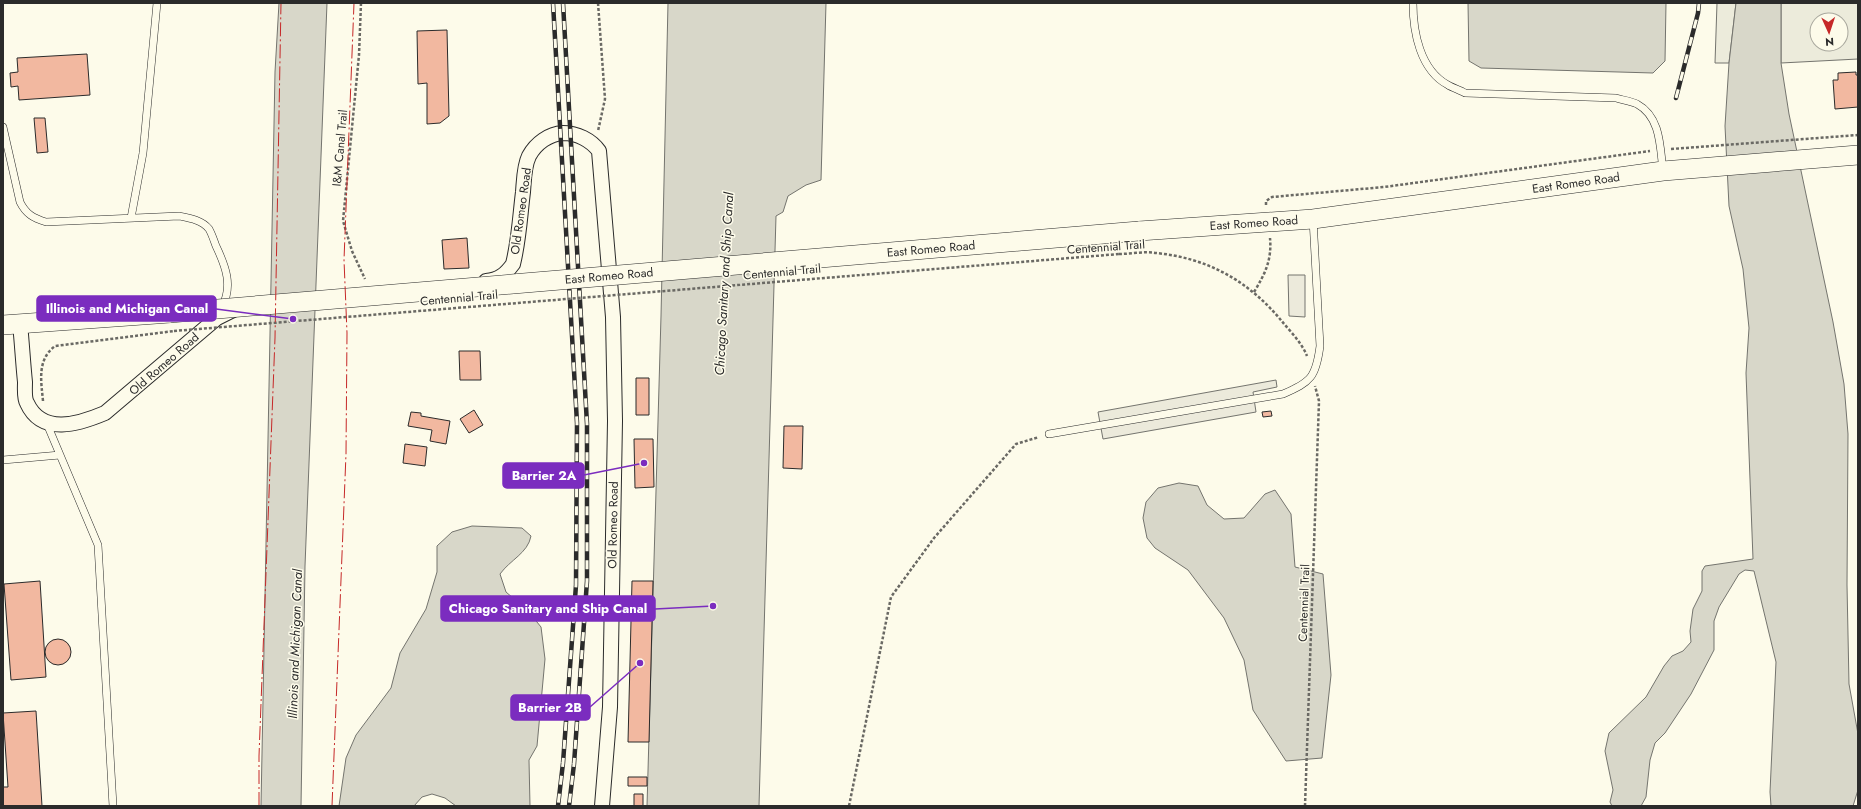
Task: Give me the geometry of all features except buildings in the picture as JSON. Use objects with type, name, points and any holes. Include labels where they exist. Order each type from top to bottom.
[{"type":"main road","name":"East Romeo Road","points":[[12,325],[1139,231],[1313,219],[1663,171],[1858,155]]},
{"type":"street","name":"Old Romeo Road","points":[[47,424],[86,421],[105,413],[217,318],[244,304],[264,298],[496,280],[506,273],[514,264],[525,175],[529,157],[535,147],[545,138],[570,133],[593,142],[599,151],[613,317],[615,421],[610,707],[602,806]]},
{"type":"street","points":[[12,325],[26,402],[35,416],[47,424]]},
{"type":"lane","points":[[131,218],[142,153],[157,3]]},
{"type":"lane","points":[[1413,3],[1413,16],[1418,45],[1434,74],[1447,85],[1465,93],[1616,98],[1637,104],[1650,114],[1658,128],[1663,171]]},
{"type":"lane","points":[[3,127],[20,202],[25,212],[35,219],[46,222],[178,216],[197,220],[208,229],[225,265],[229,285],[227,298],[217,318]]},
{"type":"lane","points":[[1050,434],[1283,394],[1304,386],[1313,375],[1318,364],[1320,346],[1313,219]]},
{"type":"lane","points":[[47,424],[98,545],[113,806]]},
{"type":"lane","points":[[3,460],[60,455]]},
{"type":"path","name":"I&M Canal Trail","points":[[361,3],[358,55],[343,221],[352,251],[370,290]]},
{"type":"path","points":[[593,142],[601,125],[605,99],[598,3]]},
{"type":"path","points":[[1266,201],[1272,197],[1384,187],[1660,150],[1858,135]]},
{"type":"path","points":[[1254,292],[1267,268],[1270,258],[1270,243]]},
{"type":"path","name":"Centennial Trail","points":[[43,404],[43,360],[47,352],[55,346],[174,332],[747,283],[1154,252],[1181,257],[1207,265],[1229,275],[1254,292],[1288,329],[1306,354]]},
{"type":"path","name":"Centennial Trail","points":[[1305,806],[1315,566],[1319,401]]},
{"type":"path","points":[[849,806],[891,597],[934,538],[1016,444],[1050,434]]},
{"type":"shaded area","points":[[1717,3],[1736,3],[1729,63],[1715,63]]},
{"type":"shaded area","points":[[1781,3],[1858,3],[1858,59],[1781,63]]},
{"type":"shaded area","points":[[1288,275],[1305,275],[1305,317],[1289,316]]},
{"type":"shaded area","points":[[1276,380],[1277,387],[1253,392],[1256,412],[1103,439],[1098,412]]},
{"type":"water","name":"Illinois and Michigan Canal","points":[[279,3],[327,3],[305,566],[301,806],[261,806],[275,72]]},
{"type":"water","points":[[668,3],[826,3],[821,180],[806,185],[788,196],[783,212],[776,216],[759,806],[647,806]]},
{"type":"water","points":[[1468,3],[1666,3],[1665,61],[1653,73],[1481,68],[1469,61]]},
{"type":"water","points":[[1736,3],[1781,3],[1781,63],[1789,114],[1833,322],[1844,384],[1848,434],[1847,585],[1849,684],[1858,734],[1858,790],[1853,806],[1771,806],[1770,792],[1776,662],[1754,571],[1745,570],[1739,574],[1719,607],[1714,621],[1714,650],[1691,694],[1665,733],[1655,743],[1650,760],[1646,797],[1641,806],[1612,806],[1610,802],[1613,790],[1605,751],[1609,733],[1646,697],[1664,666],[1672,656],[1683,651],[1691,642],[1690,631],[1693,609],[1702,591],[1702,571],[1705,566],[1753,559],[1746,373],[1749,328],[1743,269],[1729,206],[1725,126],[1729,63]]},
{"type":"water","points":[[1179,483],[1198,486],[1207,505],[1224,519],[1244,518],[1265,494],[1275,490],[1291,514],[1295,567],[1323,574],[1331,675],[1322,758],[1286,761],[1253,710],[1244,660],[1224,618],[1188,570],[1155,548],[1147,538],[1143,518],[1146,502],[1158,488]]},
{"type":"water","points":[[472,526],[522,528],[531,536],[523,552],[500,574],[506,592],[528,611],[541,627],[545,659],[537,746],[529,760],[530,806],[456,806],[445,798],[432,794],[422,797],[414,806],[339,806],[346,758],[356,735],[391,688],[400,653],[426,609],[437,572],[437,546],[452,532]]},
{"type":"railway","points":[[553,3],[577,423],[576,585],[563,763],[558,806]]},
{"type":"railway","points":[[563,3],[587,424],[587,581],[574,764],[569,806]]},
{"type":"railway","points":[[1676,98],[1698,13],[1699,3]]},
{"type":"power","points":[[259,806],[259,756],[275,338],[281,3]]},
{"type":"power","points":[[332,806],[346,454],[347,333],[344,260],[354,3]]},
{"type":"place","name":"Illinois and Michigan Canal","points":[[293,319]]},
{"type":"place","name":"Barrier 2A","points":[[644,463]]},
{"type":"place","name":"Chicago Sanitary and Ship Canal","points":[[713,606]]},
{"type":"place","name":"Barrier 2B","points":[[640,663]]}]
